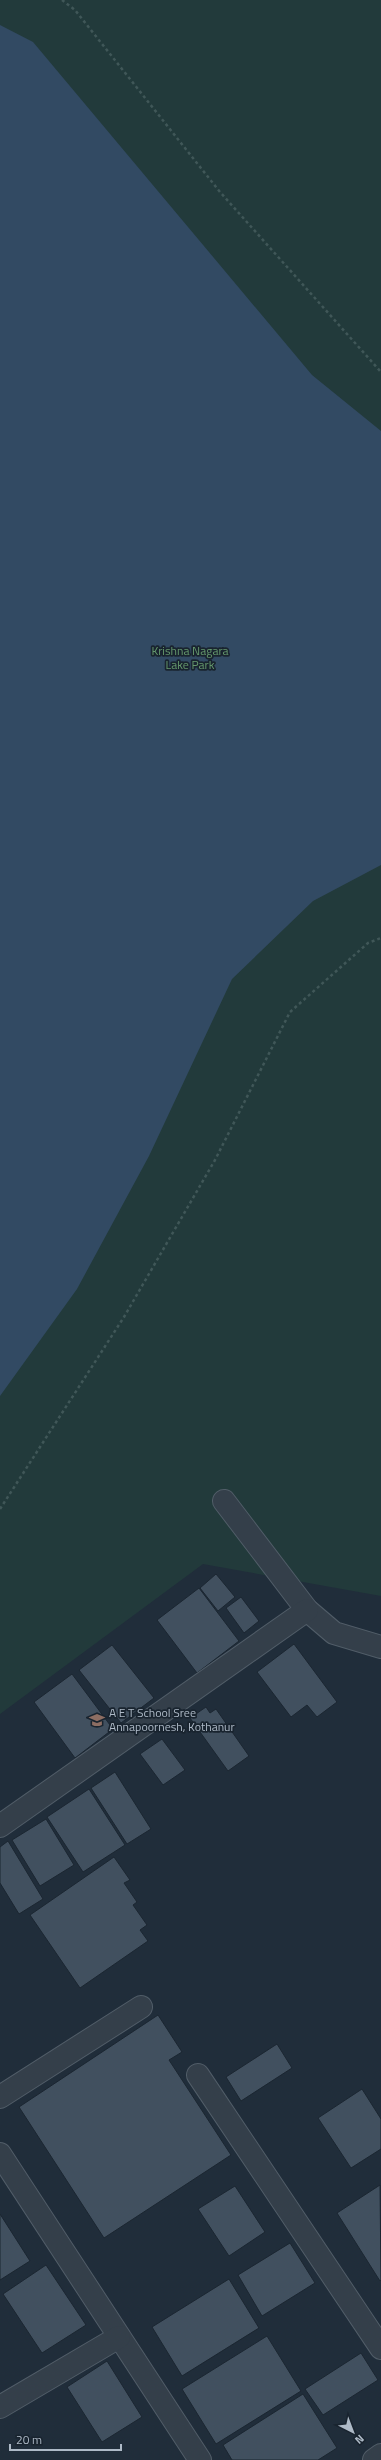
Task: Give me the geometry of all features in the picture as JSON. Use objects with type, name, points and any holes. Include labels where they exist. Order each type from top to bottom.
[{"type":"street","points":[[224,1501],[306,1610],[334,1633],[381,1647]]},
{"type":"street","points":[[0,1826],[306,1610]]},
{"type":"street","points":[[0,2097],[141,2007]]},
{"type":"street","points":[[198,2075],[381,2348]]},
{"type":"street","points":[[0,2154],[200,2460]]},
{"type":"street","points":[[0,2407],[119,2337]]},
{"type":"street","points":[[374,2460],[381,2455]]},
{"type":"path","points":[[62,0],[75,10],[220,192],[381,372]]},
{"type":"path","points":[[0,1509],[128,1310],[215,1160],[290,1012],[368,943],[381,938]]},
{"type":"green space","name":"Krishna Nagara Lake Park","points":[[0,0],[381,0],[381,1596],[203,1564],[0,1714]]},
{"type":"water","name":"Krishna Nagara Lake Park","points":[[0,25],[33,42],[312,375],[381,431],[381,865],[313,901],[232,979],[149,1156],[77,1289],[0,1396]]},
{"type":"building","points":[[216,1574],[235,1597],[218,1611],[200,1588]]},
{"type":"building","points":[[199,1588],[239,1641],[197,1673],[157,1620]]},
{"type":"building","points":[[241,1597],[259,1621],[244,1633],[226,1608]]},
{"type":"building","points":[[294,1644],[337,1702],[317,1717],[307,1705],[291,1717],[257,1672]]},
{"type":"building","points":[[112,1645],[154,1698],[121,1723],[79,1670]]},
{"type":"building","points":[[72,1674],[113,1729],[75,1758],[34,1702]]},
{"type":"building","points":[[206,1707],[210,1713],[216,1709],[249,1756],[228,1771],[190,1718]]},
{"type":"building","points":[[162,1739],[185,1770],[163,1785],[140,1754]]},
{"type":"building","points":[[115,1772],[151,1829],[127,1844],[91,1788]]},
{"type":"building","points":[[89,1789],[125,1845],[83,1872],[47,1817]]},
{"type":"building","points":[[46,1819],[74,1865],[40,1886],[12,1840]]},
{"type":"building","points":[[8,1841],[43,1899],[19,1914],[0,1883],[0,1847]]},
{"type":"building","points":[[114,1857],[130,1880],[124,1883],[137,1902],[133,1905],[147,1925],[140,1930],[148,1941],[80,1988],[30,1915]]},
{"type":"building","points":[[158,2015],[182,2052],[169,2060],[231,2155],[104,2238],[19,2107]]},
{"type":"building","points":[[277,2044],[292,2068],[241,2101],[226,2077]]},
{"type":"building","points":[[362,2089],[381,2119],[381,2149],[351,2168],[318,2118]]},
{"type":"building","points":[[380,2185],[381,2280],[380,2281],[337,2213]]},
{"type":"building","points":[[235,2186],[265,2232],[229,2256],[198,2209]]},
{"type":"building","points":[[0,2214],[30,2261],[0,2280]]},
{"type":"building","points":[[290,2243],[315,2283],[262,2316],[238,2275]]},
{"type":"building","points":[[46,2265],[86,2325],[42,2353],[3,2294]]},
{"type":"building","points":[[229,2279],[259,2328],[182,2376],[152,2327]]},
{"type":"building","points":[[267,2336],[301,2391],[216,2444],[182,2389]]},
{"type":"building","points":[[361,2353],[378,2380],[323,2415],[305,2389]]},
{"type":"building","points":[[107,2361],[142,2417],[102,2442],[67,2387]]},
{"type":"building","points":[[303,2394],[337,2448],[318,2460],[232,2460],[223,2445]]},
{"type":"place","name":"A E T School Sree Annapoornesh, Kothanur","points":[[97,1720]]}]
